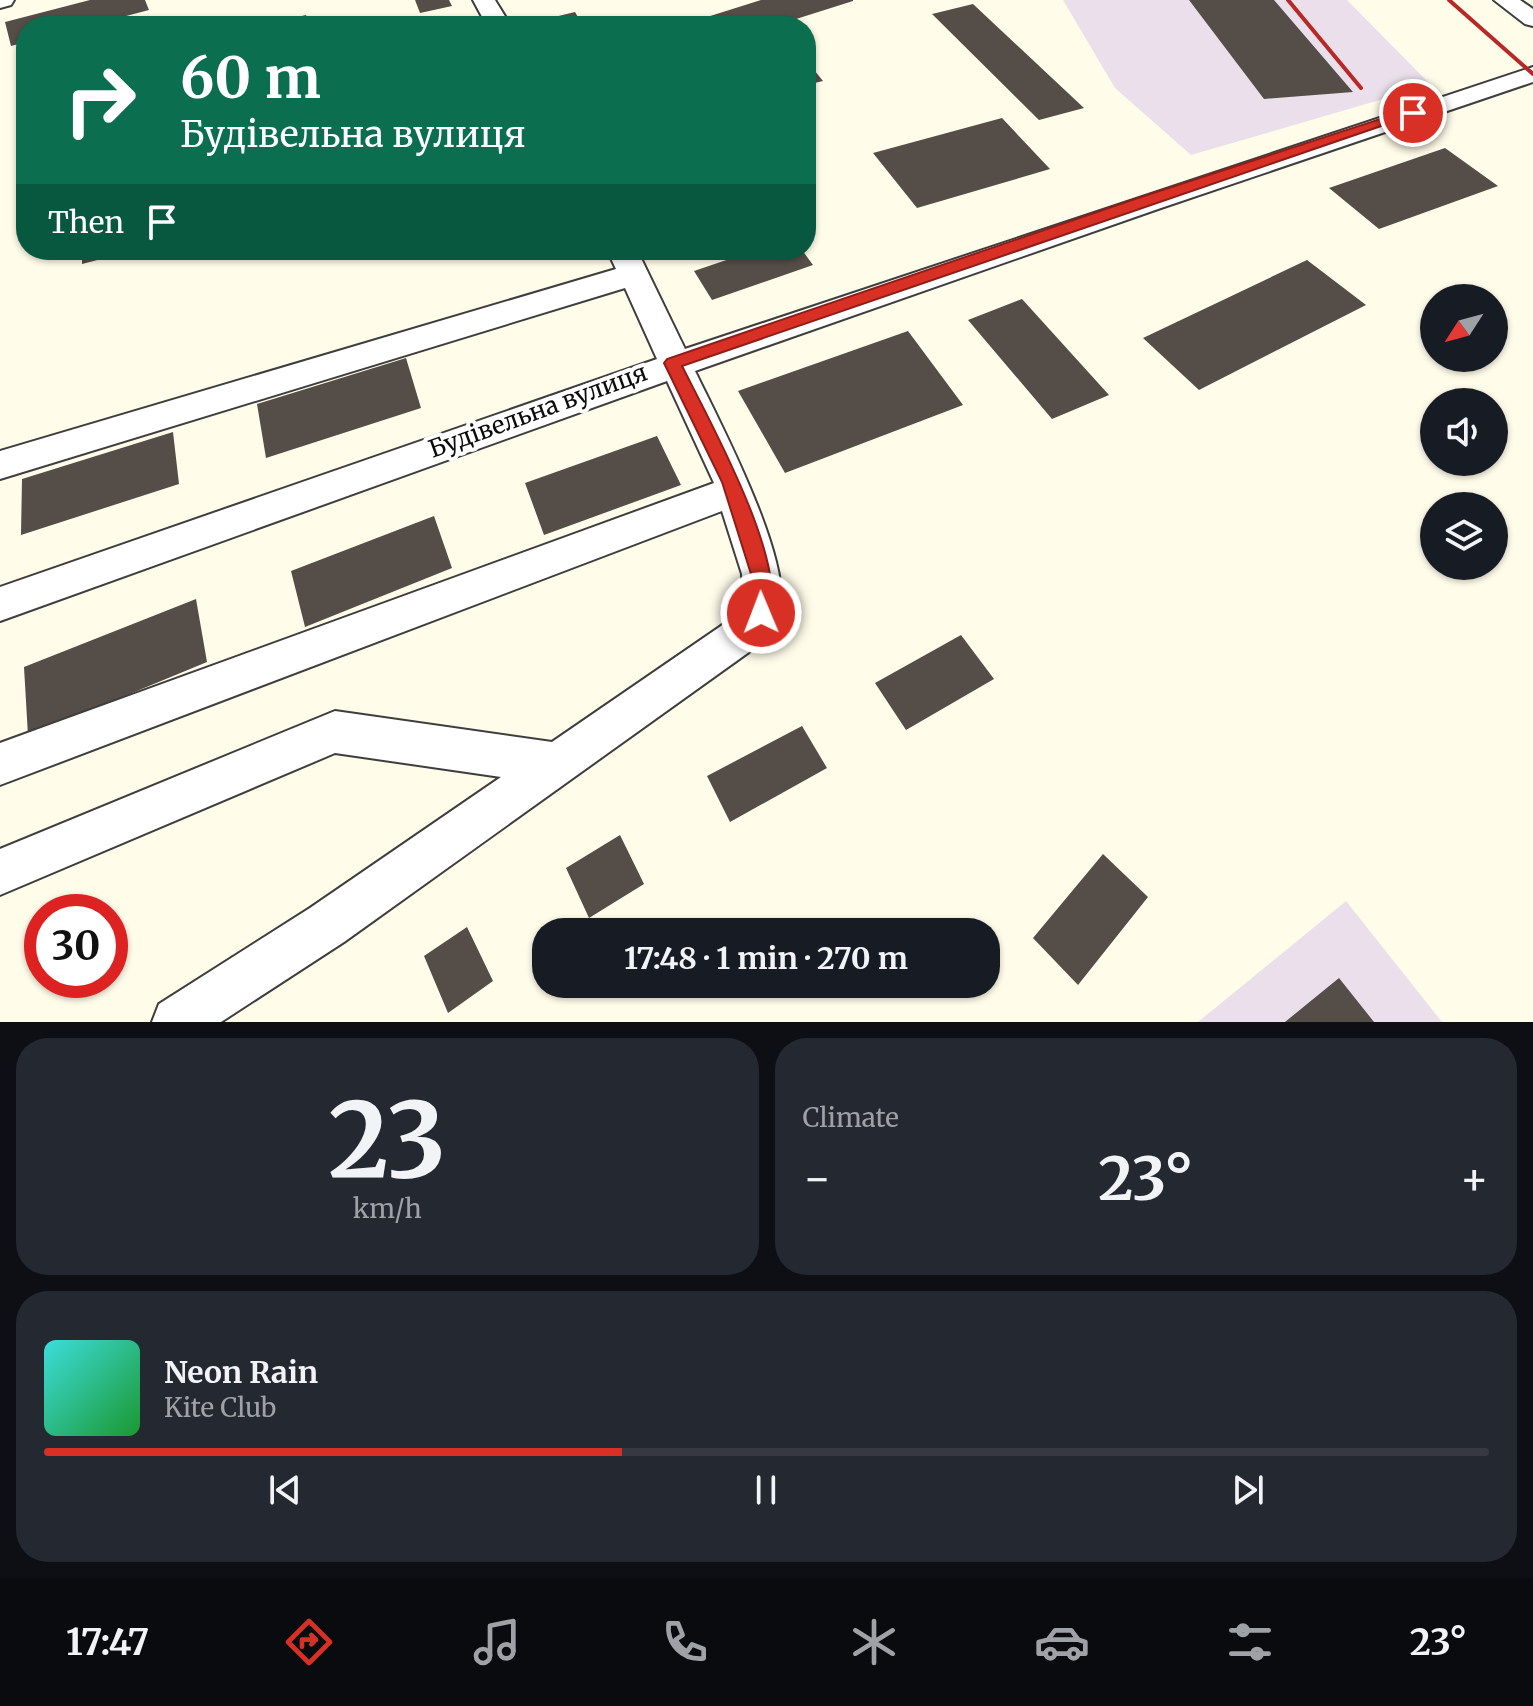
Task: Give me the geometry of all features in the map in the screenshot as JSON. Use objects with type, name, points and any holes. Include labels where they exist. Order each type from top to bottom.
[{"type":"street","points":[[1505,0],[1533,19]]},
{"type":"street","name":"Будівельна вулиця","points":[[0,604],[673,363],[1143,201],[1533,74]]},
{"type":"street","points":[[0,465],[627,262],[734,491],[761,574],[761,613],[735,639],[327,925],[177,1022]]},
{"type":"street","points":[[0,764],[734,491]]},
{"type":"street","points":[[0,872],[335,732],[556,764]]},
{"type":"shaded area","points":[[1063,0],[1347,0],[1431,85],[1191,155],[1115,88]]},
{"type":"shaded area","points":[[1346,901],[1442,1022],[1198,1022]]},
{"type":"building","points":[[90,0],[145,0],[149,10],[126,16],[28,16]]},
{"type":"building","points":[[415,0],[449,0],[452,6],[420,13]]},
{"type":"building","points":[[761,0],[853,0],[806,16],[710,16]]},
{"type":"building","points":[[1189,0],[1274,0],[1353,92],[1264,99]]},
{"type":"building","points":[[973,4],[1084,108],[1039,120],[932,14]]},
{"type":"building","points":[[16,19],[16,45],[11,46],[5,22]]},
{"type":"building","points":[[1002,118],[1050,169],[917,208],[873,153]]},
{"type":"building","points":[[1445,148],[1498,186],[1379,229],[1329,188]]},
{"type":"building","points":[[726,260],[809,260],[813,265],[712,300],[694,271]]},
{"type":"building","points":[[1307,260],[1366,305],[1199,390],[1143,338]]},
{"type":"building","points":[[1022,299],[1109,395],[1052,419],[968,320]]},
{"type":"building","points":[[908,331],[963,405],[785,473],[738,391]]},
{"type":"building","points":[[406,358],[421,408],[266,458],[257,404]]},
{"type":"building","points":[[173,432],[179,484],[21,535],[22,479]]},
{"type":"building","points":[[657,436],[681,485],[544,535],[525,483]]},
{"type":"building","points":[[434,516],[452,568],[305,627],[291,571]]},
{"type":"building","points":[[196,599],[207,662],[28,736],[24,667]]},
{"type":"building","points":[[961,635],[994,679],[906,730],[875,683]]},
{"type":"building","points":[[802,726],[827,768],[730,822],[707,776]]},
{"type":"building","points":[[620,835],[644,884],[589,918],[566,868]]},
{"type":"building","points":[[1103,854],[1148,897],[1078,985],[1033,938]]},
{"type":"building","points":[[467,927],[493,981],[448,1013],[424,956]]},
{"type":"building","points":[[1339,978],[1374,1022],[1285,1022]]},
{"type":"railway","points":[[1288,0],[1361,88]]},
{"type":"railway","points":[[1449,0],[1533,74]]},
{"type":"route","points":[[761,613],[761,574],[731,482],[673,363],[1143,201],[1413,113]]}]
